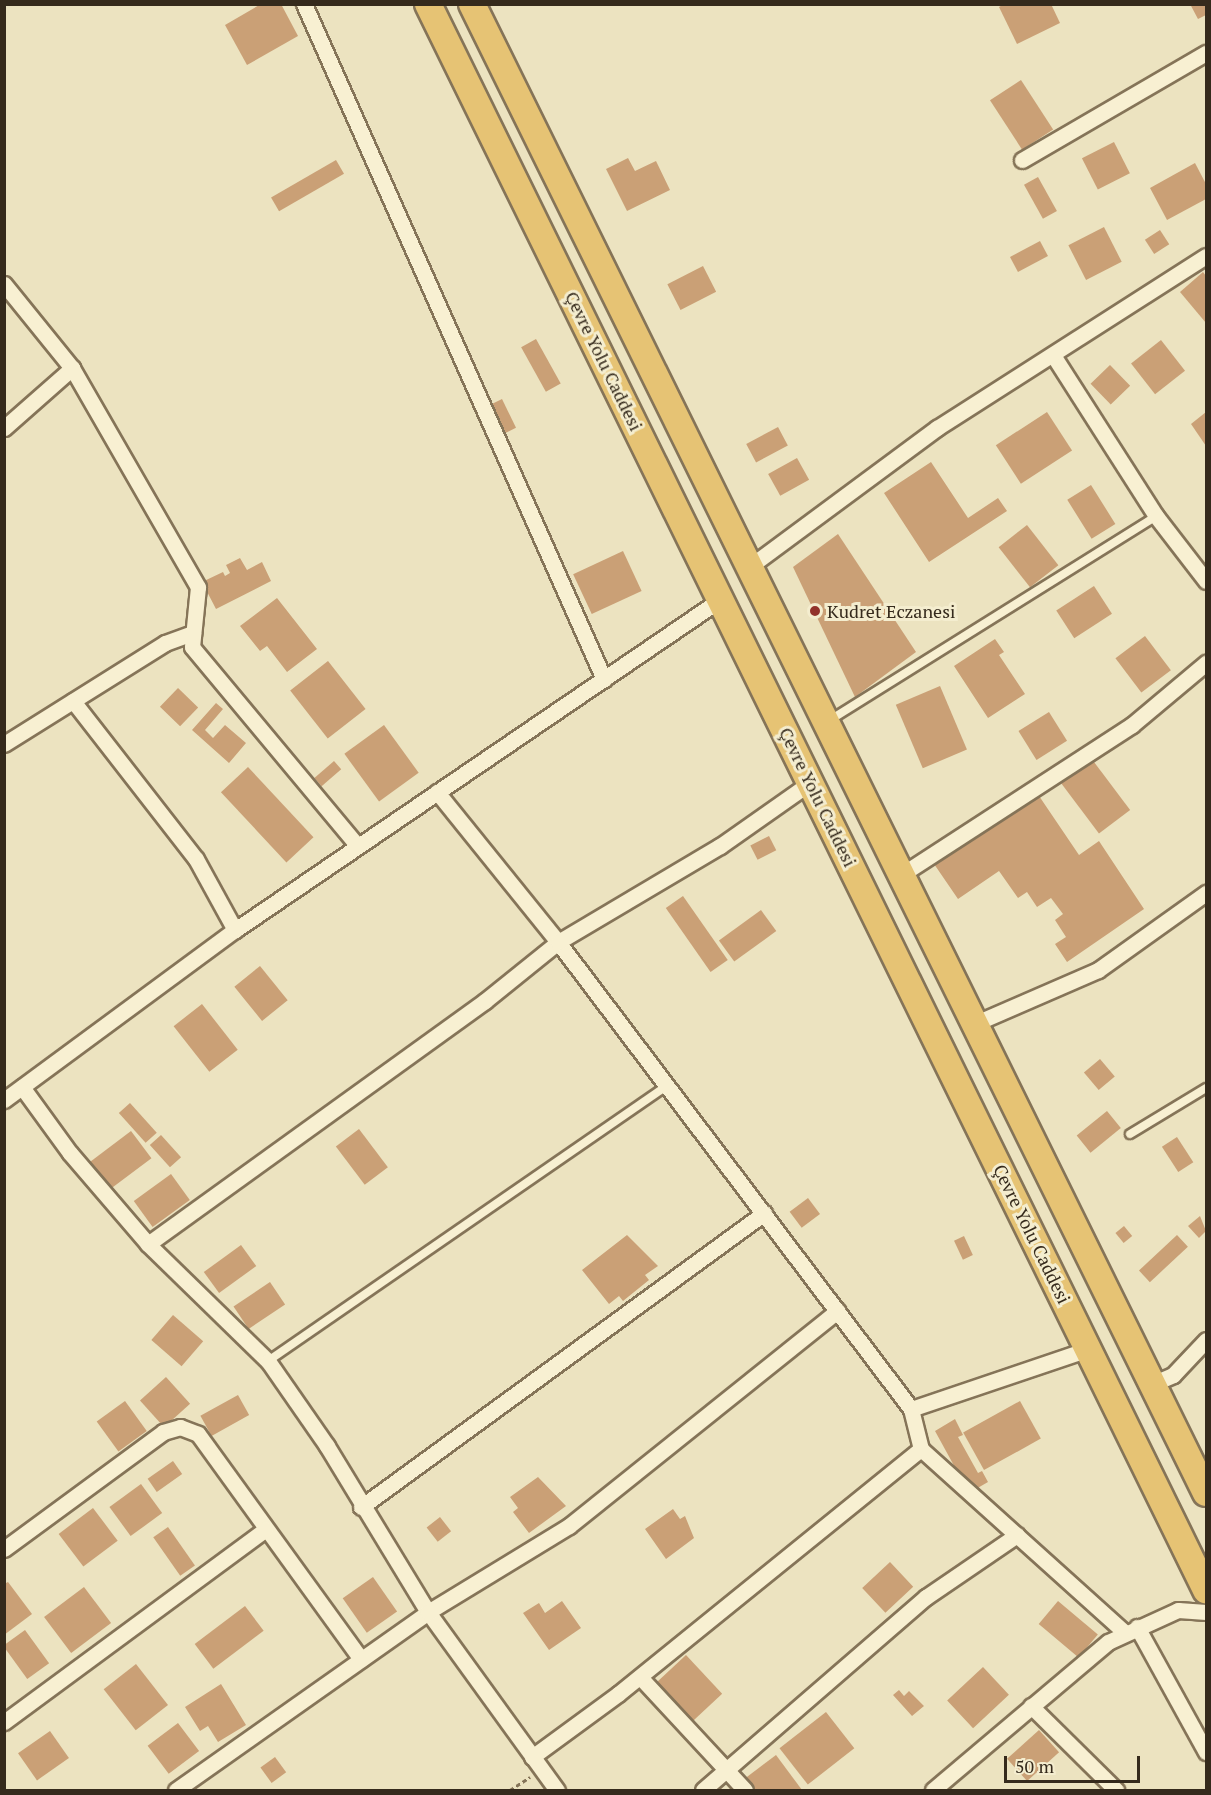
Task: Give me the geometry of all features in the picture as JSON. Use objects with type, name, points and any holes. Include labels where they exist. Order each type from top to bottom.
[{"type":"highway","name":"Çevre Yolu Caddesi","points":[[428,4],[1206,1590]]},
{"type":"highway","points":[[472,4],[1206,1493]]},
{"type":"street","points":[[304,4],[604,679]]},
{"type":"street","points":[[1022,160],[1206,53]]},
{"type":"street","points":[[749,567],[937,428],[1206,256]]},
{"type":"street","points":[[4,284],[72,368],[198,587],[192,647],[358,846]]},
{"type":"street","points":[[1053,355],[1156,516],[1206,581]]},
{"type":"street","points":[[4,428],[72,368]]},
{"type":"street","points":[[4,1100],[234,930],[721,599]]},
{"type":"street","points":[[4,744],[165,643],[193,633]]},
{"type":"street","points":[[901,876],[1132,725],[1206,663]]},
{"type":"street","points":[[73,701],[196,859],[234,930]]},
{"type":"street","points":[[148,1244],[485,1001],[558,942],[720,846],[811,782]]},
{"type":"street","points":[[437,792],[558,942],[911,1409],[921,1449],[1017,1535],[1131,1630],[1206,1752]]},
{"type":"street","points":[[975,1024],[1098,970],[1206,893]]},
{"type":"street","points":[[22,1086],[70,1153],[148,1244],[268,1361],[327,1446],[361,1507],[428,1612],[557,1791]]},
{"type":"street","points":[[361,1507],[764,1213]]},
{"type":"street","points":[[176,1791],[428,1612],[569,1527],[837,1311]]},
{"type":"street","points":[[1152,1384],[1173,1375],[1206,1340]]},
{"type":"street","points":[[911,1409],[1088,1349]]},
{"type":"street","points":[[4,1549],[163,1432],[180,1427],[198,1434],[362,1659]]},
{"type":"street","points":[[537,1763],[921,1449]]},
{"type":"street","points":[[4,1722],[266,1529]]},
{"type":"street","points":[[703,1791],[926,1597],[1017,1535]]},
{"type":"street","points":[[933,1791],[1031,1706],[1131,1630],[1178,1610],[1206,1612]]},
{"type":"street","points":[[640,1677],[745,1791]]},
{"type":"street","points":[[1031,1706],[1116,1791]]},
{"type":"lane","points":[[826,722],[1156,516]]},
{"type":"lane","points":[[268,1361],[667,1086]]},
{"type":"lane","points":[[1130,1134],[1206,1088]]},
{"type":"path","points":[[510,1791],[537,1763]]},
{"type":"building","points":[[261,4],[281,4],[298,36],[247,65],[225,25]]},
{"type":"building","points":[[1004,4],[1051,4],[1060,23],[1017,44],[999,7]]},
{"type":"building","points":[[1190,4],[1206,4],[1206,15],[1198,19]]},
{"type":"building","points":[[1021,80],[1053,129],[1022,150],[990,100]]},
{"type":"building","points":[[1114,142],[1130,173],[1098,190],[1082,158]]},
{"type":"building","points":[[628,158],[635,171],[656,161],[670,190],[627,211],[606,169]]},
{"type":"building","points":[[336,160],[344,174],[279,211],[271,198]]},
{"type":"building","points":[[1195,163],[1206,184],[1206,199],[1167,220],[1150,188]]},
{"type":"building","points":[[1038,177],[1057,211],[1043,219],[1024,185]]},
{"type":"building","points":[[1104,227],[1122,262],[1086,280],[1068,245]]},
{"type":"building","points":[[1160,230],[1169,244],[1154,254],[1145,240]]},
{"type":"building","points":[[1040,241],[1048,256],[1018,272],[1010,257]]},
{"type":"building","points":[[703,266],[716,292],[681,310],[667,284]]},
{"type":"building","points":[[1203,272],[1206,276],[1206,323],[1180,292]]},
{"type":"building","points":[[536,339],[561,384],[546,392],[521,347]]},
{"type":"building","points":[[1161,340],[1185,371],[1155,394],[1131,363]]},
{"type":"building","points":[[1110,365],[1130,386],[1111,405],[1091,384]]},
{"type":"building","points":[[502,399],[516,428],[500,436],[486,407]]},
{"type":"building","points":[[1047,412],[1072,451],[1021,484],[996,445]]},
{"type":"building","points":[[1206,412],[1206,446],[1191,424]]},
{"type":"building","points":[[778,427],[788,446],[756,462],[746,444]]},
{"type":"building","points":[[797,458],[809,480],[780,496],[768,474]]},
{"type":"building","points":[[931,462],[968,518],[998,498],[1007,511],[929,562],[884,493]]},
{"type":"building","points":[[1091,485],[1115,524],[1092,539],[1067,500]]},
{"type":"building","points":[[1027,525],[1058,565],[1030,587],[999,547]]},
{"type":"building","points":[[838,534],[916,652],[855,697],[793,567]]},
{"type":"building","points":[[623,551],[642,591],[592,614],[573,574]]},
{"type":"building","points":[[240,558],[247,570],[262,562],[271,581],[216,609],[202,582],[223,572],[225,576],[230,573],[226,565]]},
{"type":"building","points":[[1094,586],[1112,614],[1074,638],[1056,611]]},
{"type":"building","points":[[277,598],[317,649],[287,672],[267,646],[260,651],[240,626]]},
{"type":"building","points":[[1145,636],[1171,670],[1141,693],[1115,658]]},
{"type":"building","points":[[995,639],[1004,652],[999,655],[1025,694],[988,718],[954,666]]},
{"type":"building","points":[[328,661],[366,709],[328,739],[290,691]]},
{"type":"building","points":[[940,686],[967,750],[923,768],[896,705]]},
{"type":"building","points":[[178,688],[198,707],[180,726],[160,707]]},
{"type":"building","points":[[216,703],[223,709],[205,730],[213,738],[225,725],[246,743],[229,763],[192,730]]},
{"type":"building","points":[[1049,712],[1067,741],[1036,760],[1018,731]]},
{"type":"building","points":[[384,725],[419,773],[379,802],[344,754]]},
{"type":"building","points":[[1091,758],[1130,810],[1099,833],[1060,781]]},
{"type":"building","points":[[334,761],[341,769],[322,786],[314,778]]},
{"type":"building","points":[[248,767],[313,837],[286,862],[221,792]]},
{"type":"building","points":[[1035,790],[1079,855],[1099,841],[1144,909],[1067,962],[1055,944],[1066,937],[1055,920],[1063,914],[1051,898],[1037,907],[1027,892],[1018,898],[999,871],[958,899],[932,861]]},
{"type":"building","points":[[769,836],[776,850],[758,860],[750,846]]},
{"type":"building","points":[[683,896],[728,960],[711,972],[666,908]]},
{"type":"building","points":[[761,910],[776,931],[734,962],[719,941]]},
{"type":"building","points":[[260,966],[288,1000],[262,1021],[234,987]]},
{"type":"building","points":[[202,1004],[238,1050],[209,1072],[174,1026]]},
{"type":"building","points":[[1100,1059],[1115,1077],[1099,1090],[1084,1072]]},
{"type":"building","points":[[130,1103],[157,1133],[146,1143],[119,1113]]},
{"type":"building","points":[[1107,1111],[1121,1128],[1091,1153],[1077,1136]]},
{"type":"building","points":[[359,1129],[388,1167],[365,1185],[336,1146]]},
{"type":"building","points":[[131,1131],[151,1158],[111,1189],[90,1162]]},
{"type":"building","points":[[161,1135],[181,1157],[170,1167],[150,1145]]},
{"type":"building","points":[[1177,1137],[1193,1162],[1178,1172],[1162,1147]]},
{"type":"building","points":[[171,1174],[190,1200],[153,1227],[134,1201]]},
{"type":"building","points":[[808,1198],[820,1214],[802,1228],[790,1212]]},
{"type":"building","points":[[1200,1216],[1206,1231],[1199,1238],[1188,1226]]},
{"type":"building","points":[[1124,1226],[1132,1236],[1124,1243],[1115,1233]]},
{"type":"building","points":[[627,1235],[658,1266],[645,1275],[649,1280],[623,1301],[619,1296],[609,1304],[582,1270]]},
{"type":"building","points":[[1177,1235],[1188,1247],[1150,1282],[1139,1270]]},
{"type":"building","points":[[964,1236],[973,1255],[963,1260],[954,1241]]},
{"type":"building","points":[[241,1245],[256,1266],[219,1293],[204,1272]]},
{"type":"building","points":[[270,1282],[285,1304],[249,1329],[234,1307]]},
{"type":"building","points":[[173,1315],[203,1341],[182,1366],[151,1340]]},
{"type":"building","points":[[166,1377],[190,1404],[164,1427],[140,1400]]},
{"type":"building","points":[[238,1395],[249,1415],[212,1436],[200,1416]]},
{"type":"building","points":[[125,1401],[147,1431],[118,1452],[97,1422]]},
{"type":"building","points":[[1020,1401],[1041,1439],[984,1470],[963,1433]]},
{"type":"building","points":[[955,1419],[963,1435],[958,1437],[978,1473],[982,1471],[988,1482],[969,1493],[935,1431]]},
{"type":"building","points":[[173,1461],[182,1474],[157,1492],[148,1479]]},
{"type":"building","points":[[538,1477],[566,1506],[529,1533],[513,1512],[518,1508],[510,1497]]},
{"type":"building","points":[[141,1484],[162,1513],[131,1536],[109,1507]]},
{"type":"building","points":[[93,1508],[118,1541],[83,1567],[59,1534]]},
{"type":"building","points":[[673,1509],[680,1519],[685,1516],[694,1538],[666,1559],[645,1529]]},
{"type":"building","points":[[440,1517],[451,1531],[438,1542],[427,1527]]},
{"type":"building","points":[[168,1527],[195,1566],[180,1576],[153,1537]]},
{"type":"building","points":[[890,1562],[913,1587],[885,1613],[862,1588]]},
{"type":"building","points":[[373,1577],[397,1611],[367,1633],[343,1598]]},
{"type":"building","points":[[8,1582],[32,1614],[4,1635],[4,1584]]},
{"type":"building","points":[[84,1587],[111,1623],[71,1653],[44,1617]]},
{"type":"building","points":[[562,1601],[581,1628],[549,1650],[523,1613],[539,1603],[545,1613]]},
{"type":"building","points":[[1058,1601],[1098,1634],[1079,1657],[1039,1624]]},
{"type":"building","points":[[245,1606],[264,1631],[213,1669],[195,1644]]},
{"type":"building","points":[[25,1630],[49,1663],[27,1679],[4,1647]]},
{"type":"building","points":[[686,1655],[722,1694],[690,1724],[654,1685]]},
{"type":"building","points":[[136,1664],[168,1705],[136,1730],[104,1689]]},
{"type":"building","points":[[983,1667],[1009,1695],[973,1728],[947,1700]]},
{"type":"building","points":[[221,1684],[246,1725],[218,1742],[208,1726],[200,1731],[185,1707]]},
{"type":"building","points":[[899,1690],[904,1696],[909,1691],[924,1706],[912,1716],[893,1695]]},
{"type":"building","points":[[826,1712],[854,1748],[808,1785],[780,1748]]},
{"type":"building","points":[[178,1723],[199,1751],[169,1774],[148,1746]]},
{"type":"building","points":[[1039,1730],[1059,1752],[1027,1781],[1007,1759]]},
{"type":"building","points":[[50,1731],[69,1758],[37,1780],[18,1753]]},
{"type":"building","points":[[776,1755],[802,1790],[738,1790],[735,1786]]},
{"type":"building","points":[[275,1757],[286,1772],[272,1783],[260,1768]]},
{"type":"place","name":"Kudret Eczanesi","points":[[815,611]]}]
